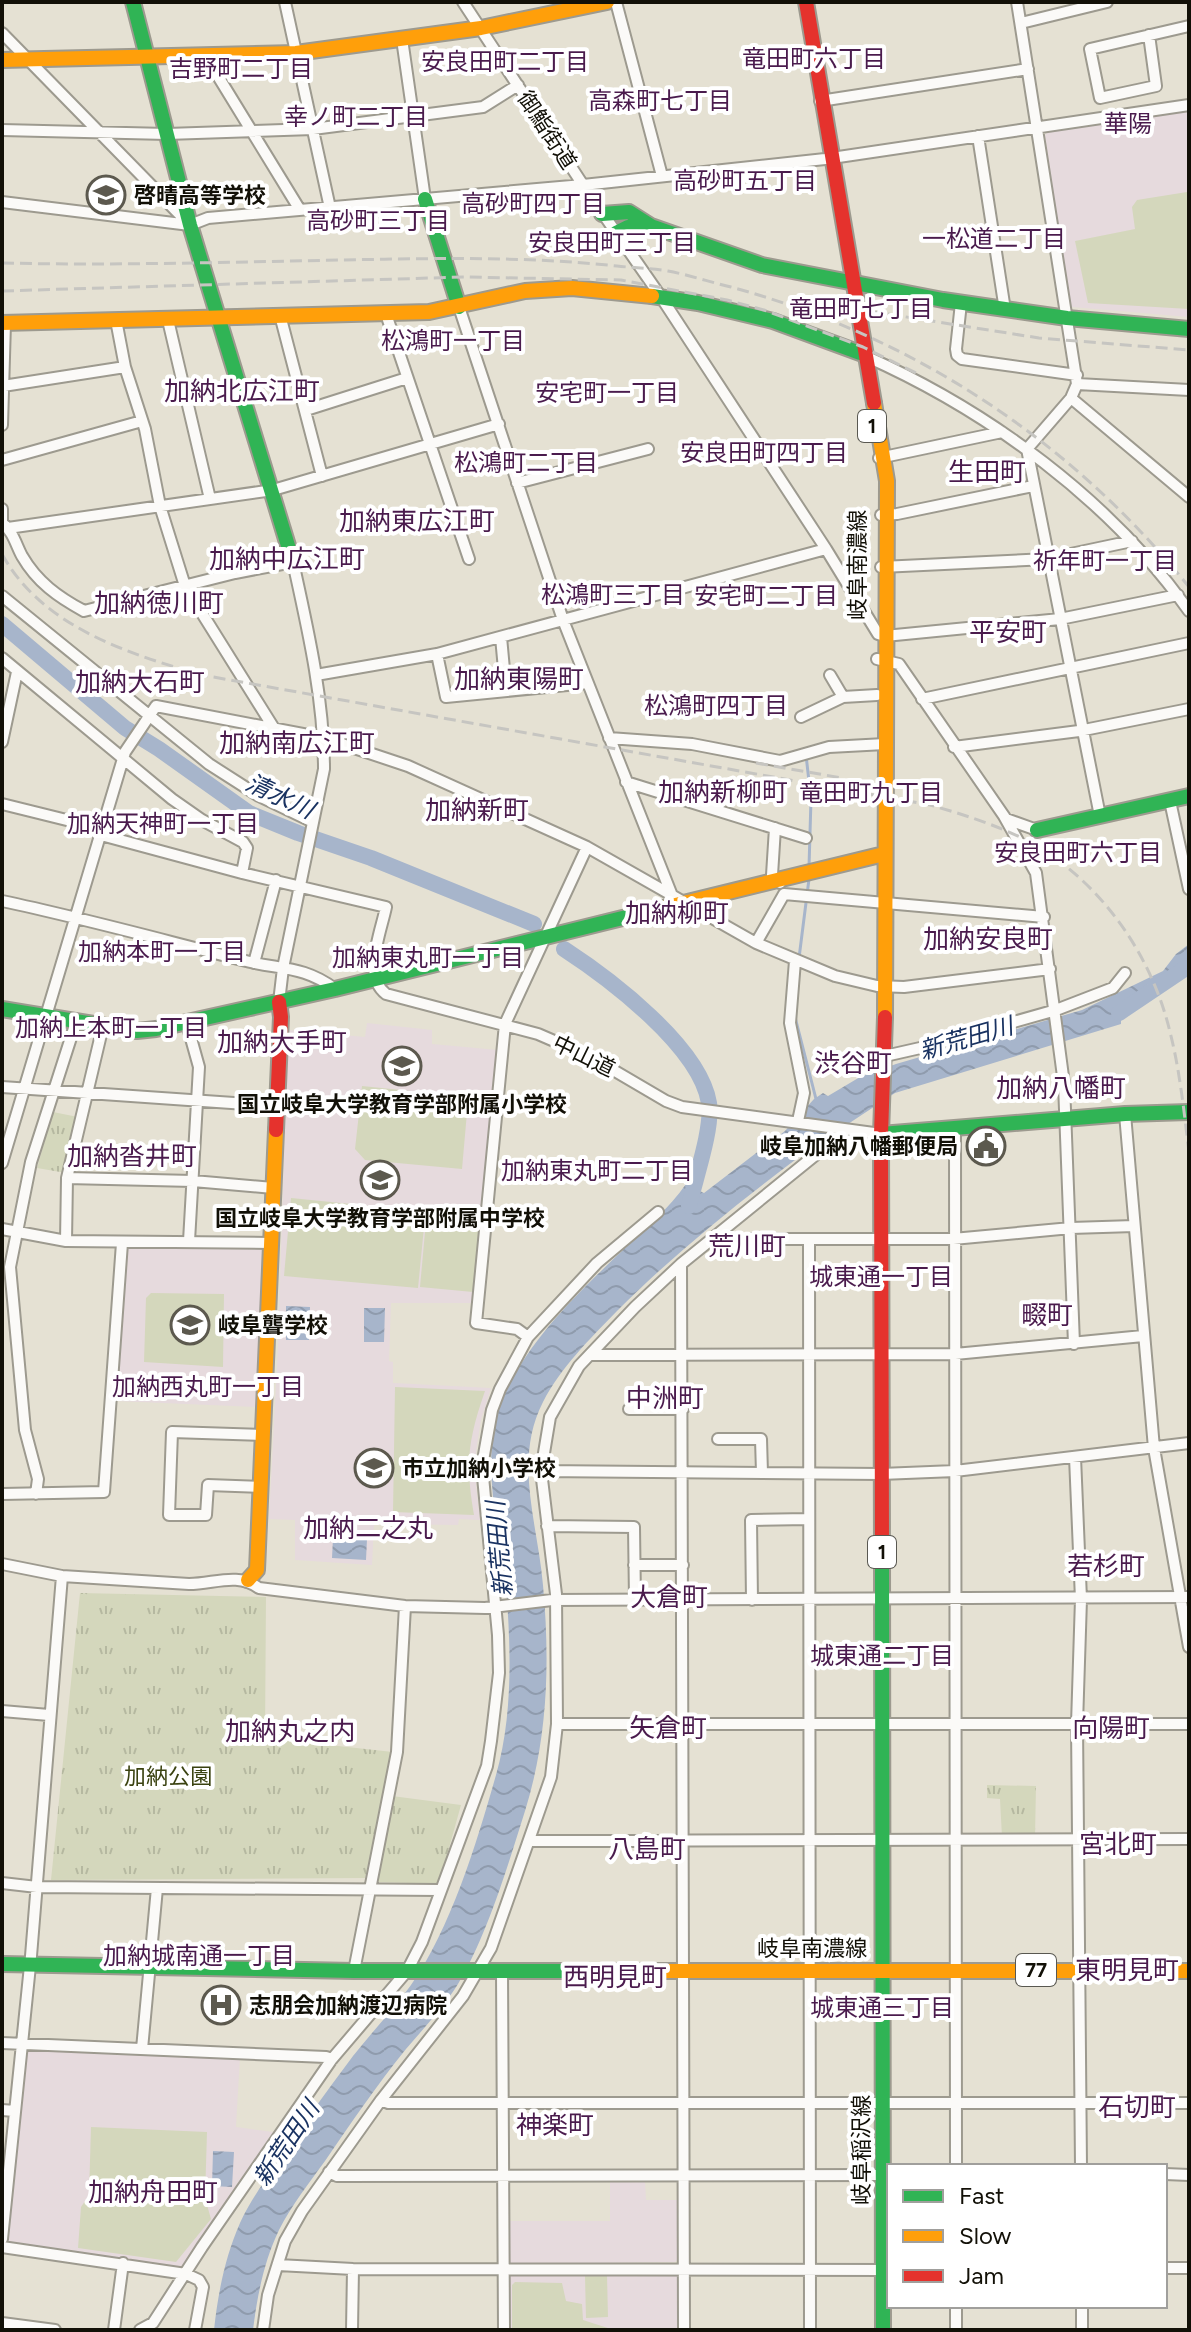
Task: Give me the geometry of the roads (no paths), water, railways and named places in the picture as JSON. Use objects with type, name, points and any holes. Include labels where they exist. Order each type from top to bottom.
[{"type":"street","points":[[133,2],[190,225],[293,562],[316,675],[324,738],[324,769],[283,968],[279,1002],[281,1017],[257,1570],[248,1580]]},
{"type":"street","points":[[285,2],[330,208]]},
{"type":"street","name":"御鮨街道","points":[[463,2],[826,549]]},
{"type":"street","points":[[2,60],[296,53],[481,28],[607,2]]},
{"type":"street","points":[[616,2],[662,176]]},
{"type":"street","name":"岐阜南濃線","points":[[2,1964],[354,1971],[883,1970],[881,458],[819,102],[798,2]]},
{"type":"street","name":"岐阜南濃線","points":[[806,2],[819,102]]},
{"type":"street","points":[[1017,2],[1077,380],[1071,398],[1027,449],[1100,816]]},
{"type":"street","points":[[1021,23],[1107,2]]},
{"type":"street","points":[[1149,35],[1156,86],[1100,98],[1090,49],[1149,35],[1189,26]]},
{"type":"street","points":[[2,33],[190,225]]},
{"type":"street","points":[[402,39],[425,199],[459,307],[563,620],[626,782],[679,900]]},
{"type":"street","points":[[205,55],[300,210]]},
{"type":"street","points":[[819,102],[1028,69]]},
{"type":"street","points":[[2,130],[167,134],[313,129],[483,107],[518,85]]},
{"type":"street","points":[[2,202],[190,225],[208,218],[583,185],[829,158],[1189,105]]},
{"type":"street","points":[[978,136],[1005,310]]},
{"type":"street","points":[[168,204],[184,201]]},
{"type":"street","points":[[602,214],[623,209],[642,216],[651,226]]},
{"type":"street","points":[[616,233],[628,227],[651,226],[762,265],[850,284],[1005,310],[1189,329]]},
{"type":"street","points":[[2,425],[4,323],[429,312],[525,291],[572,288],[661,297],[773,321],[864,355],[957,402],[1027,449],[1132,541],[1189,611]]},
{"type":"street","points":[[961,303],[956,349],[962,359],[1077,380],[1189,390]]},
{"type":"street","points":[[386,314],[469,559]]},
{"type":"street","points":[[280,315],[322,476]]},
{"type":"street","points":[[116,320],[160,506],[185,586],[275,730]]},
{"type":"street","points":[[168,320],[210,499]]},
{"type":"street","points":[[3,386],[125,367]]},
{"type":"street","points":[[306,410],[407,378]]},
{"type":"street","points":[[1071,398],[1189,497]]},
{"type":"street","points":[[2,460],[142,421]]},
{"type":"street","points":[[4,525],[273,490],[499,424]]},
{"type":"street","points":[[881,458],[1002,432]]},
{"type":"street","points":[[517,483],[648,449]]},
{"type":"street","points":[[883,515],[1033,486]]},
{"type":"street","points":[[2,509],[4,525],[44,586],[84,611],[235,573],[293,562]]},
{"type":"street","points":[[883,567],[1047,559],[1132,541]]},
{"type":"street","points":[[316,675],[437,654],[826,549],[882,635],[1060,619],[1178,595]]},
{"type":"street","points":[[2,596],[209,764],[312,826]]},
{"type":"street","points":[[501,637],[506,691]]},
{"type":"street","points":[[922,699],[1189,643]]},
{"type":"street","points":[[437,654],[446,697],[587,683]]},
{"type":"street","points":[[2,658],[192,813],[243,842],[247,848],[242,873]]},
{"type":"street","points":[[881,659],[899,664],[1006,819],[1036,873],[1056,1012],[1067,1119],[1074,1344]]},
{"type":"street","name":"岐阜南濃線","points":[[881,659],[877,695],[881,744]]},
{"type":"street","points":[[2,742],[17,672]]},
{"type":"street","points":[[830,675],[843,697]]},
{"type":"street","points":[[801,717],[843,697],[877,695]]},
{"type":"street","points":[[2,1163],[123,758],[156,706],[324,738],[408,766],[587,847],[756,943],[835,976],[881,986],[904,987],[1050,969]]},
{"type":"street","points":[[954,747],[1083,730],[1189,709]]},
{"type":"street","points":[[609,738],[692,744],[780,761],[829,747],[881,744]]},
{"type":"street","points":[[626,782],[806,838]]},
{"type":"street","points":[[1006,819],[1037,830],[1189,796]]},
{"type":"street","points":[[1170,801],[1189,889]]},
{"type":"street","points":[[2,804],[242,873],[386,907],[374,967],[375,979]]},
{"type":"street","points":[[775,828],[772,875],[782,887],[806,895],[1044,917]]},
{"type":"street","points":[[528,1337],[517,1329],[476,1323],[505,1024],[587,847]]},
{"type":"street","points":[[2,1009],[137,1031],[187,1024],[545,938],[679,900],[782,887],[809,872],[881,855]]},
{"type":"street","points":[[254,963],[276,880]]},
{"type":"street","points":[[756,943],[782,887]]},
{"type":"street","points":[[2,901],[254,963],[317,975],[335,989]]},
{"type":"street","points":[[798,1121],[804,1093],[790,1023],[799,963]]},
{"type":"street","points":[[883,1062],[929,1046],[1056,1012],[1113,988],[1125,973]]},
{"type":"street","name":"中山道","points":[[375,979],[386,994],[538,1034],[591,1057],[666,1101],[682,1107],[881,1134]]},
{"type":"street","points":[[36,1494],[38,1479],[25,1430],[10,1267],[31,1162],[76,1022]]},
{"type":"street","points":[[187,1024],[199,1067],[189,1241]]},
{"type":"street","points":[[66,1241],[67,1178],[103,1026]]},
{"type":"street","points":[[2,1087],[276,1106]]},
{"type":"street","points":[[881,1134],[1125,1114],[1189,1112]]},
{"type":"street","points":[[1125,1114],[1154,1448],[1185,1598],[1189,1647]]},
{"type":"street","points":[[955,1130],[956,2164]]},
{"type":"street","points":[[263,2330],[268,2295],[285,2241],[329,2172],[381,2100],[463,1996],[491,1948],[551,1777],[557,1724],[554,1600],[541,1471],[550,1417],[579,1366],[635,1307],[681,1264],[845,1131]]},
{"type":"street","points":[[67,1178],[193,1181],[273,1188]]},
{"type":"street","points":[[140,2330],[153,2323],[332,2059],[407,1971],[422,1942],[487,1766],[491,1741],[499,1673],[497,1607],[482,1466],[492,1410],[528,1337],[597,1263],[658,1212]]},
{"type":"street","points":[[714,1239],[953,1239],[1071,1228],[1134,1226]]},
{"type":"street","points":[[2,1229],[66,1241],[271,1243]]},
{"type":"street","points":[[809,1239],[810,2330]]},
{"type":"street","points":[[2,1494],[104,1492],[122,1243]]},
{"type":"street","points":[[681,1264],[684,2330]]},
{"type":"street","points":[[590,1355],[955,1354],[1143,1336]]},
{"type":"street","points":[[629,1409],[683,1409]]},
{"type":"street","points":[[261,1487],[208,1485],[206,1515],[169,1515],[172,1432],[263,1435]]},
{"type":"street","points":[[718,1439],[761,1439],[762,1473]]},
{"type":"street","points":[[541,1471],[881,1474],[955,1471],[1189,1443]]},
{"type":"street","points":[[1075,1457],[1081,1599],[1077,1724],[1081,2164]]},
{"type":"street","points":[[752,1600],[751,1520],[808,1519]]},
{"type":"street","points":[[547,1526],[634,1527],[635,1600]]},
{"type":"street","points":[[2,1564],[62,1576],[189,1584],[248,1580],[259,1588],[405,1606],[497,1607],[554,1600],[1185,1598]]},
{"type":"street","points":[[634,1565],[683,1565]]},
{"type":"street","points":[[2,2239],[6,2176],[23,2044],[62,1576]]},
{"type":"street","points":[[354,1971],[397,1752],[405,1606]]},
{"type":"street","points":[[2,1711],[49,1715]]},
{"type":"street","points":[[557,1724],[1189,1724]]},
{"type":"street","points":[[530,1841],[1189,1839]]},
{"type":"street","points":[[2,1883],[37,1887],[440,1890]]},
{"type":"street","points":[[142,2049],[157,1888]]},
{"type":"street","name":"77","points":[[883,1970],[1189,1971]]},
{"type":"street","name":"岐阜稲沢線","points":[[883,1970],[882,2103],[886,2175],[883,2330]]},
{"type":"street","points":[[502,1972],[504,2330]]},
{"type":"street","points":[[2,2043],[332,2059]]},
{"type":"street","points":[[381,2100],[388,2103],[503,2104],[1189,2103]]},
{"type":"street","points":[[2,2110],[15,2111]]},
{"type":"street","points":[[329,2172],[337,2176],[886,2175]]},
{"type":"street","points":[[1167,2174],[1189,2175]]},
{"type":"street","points":[[2,2247],[186,2274],[199,2280],[203,2287],[195,2330]]},
{"type":"street","points":[[114,2330],[123,2263]]},
{"type":"street","points":[[278,2265],[353,2269],[886,2270]]},
{"type":"street","points":[[1167,2268],[1189,2268]]},
{"type":"street","points":[[352,2330],[353,2269]]},
{"type":"street","points":[[956,2308],[956,2330]]},
{"type":"street","points":[[1082,2308],[1082,2330]]},
{"type":"street","points":[[2,2323],[55,2330]]},
{"type":"water","points":[[1189,944],[1189,977],[1165,976],[1147,985],[1134,1007],[1121,1016],[1121,1024],[895,1093],[807,1151],[662,1268],[617,1311],[558,1377],[534,1424],[528,1470],[545,1614],[543,1727],[533,1783],[496,1900],[469,1965],[452,1993],[374,2090],[284,2221],[265,2267],[253,2330],[214,2330],[226,2262],[244,2216],[260,2187],[313,2111],[411,1985],[425,1962],[450,1911],[480,1828],[502,1752],[510,1658],[506,1587],[492,1490],[492,1442],[505,1394],[528,1354],[574,1299],[665,1210],[686,1184],[704,1193],[785,1131],[823,1093],[828,1096],[860,1077],[896,1064],[1082,1010],[1163,971],[1176,954]]},
{"type":"water","points":[[286,1306],[310,1307],[309,1340],[286,1340]]},
{"type":"water","points":[[364,1308],[385,1308],[384,1342],[364,1342]]},
{"type":"water","points":[[333,1538],[367,1539],[366,1560],[332,1558]]},
{"type":"water","points":[[213,2151],[234,2152],[232,2187],[212,2186]]},
{"type":"waterway","name":"清水川","points":[[2,624],[125,728],[249,813],[534,924]]},
{"type":"waterway","points":[[806,755],[811,799],[809,867]]},
{"type":"waterway","points":[[799,958],[809,879]]},
{"type":"waterway","name":"清水川","points":[[564,949],[650,1016],[689,1060],[702,1082],[710,1113],[689,1206]]},
{"type":"waterway","name":"新荒田川","points":[[1119,1013],[1189,966]]},
{"type":"waterway","points":[[798,986],[799,969]]},
{"type":"waterway","points":[[795,1017],[816,1099]]},
{"type":"railway","points":[[2,263],[480,259],[589,263],[684,274],[798,308],[862,334],[984,400],[1040,440],[1093,485],[1143,534],[1189,587]]},
{"type":"railway","points":[[2,291],[464,277],[621,280],[764,310],[863,347],[916,373]]},
{"type":"railway","points":[[799,300],[1039,338],[1189,350]]},
{"type":"railway","points":[[2,554],[19,579],[40,601],[64,619],[117,647],[202,675],[930,805],[1022,838],[1074,873],[1097,895],[1135,945],[1161,1002],[1173,1047],[1189,1152]]},
{"type":"railway","points":[[756,763],[842,778]]},
{"type":"place","name":"啓晴高等学校","points":[[106,195]]},
{"type":"place","name":"国立岐阜大学教育学部附属小学校","points":[[402,1066]]},
{"type":"place","name":"岐阜加納八幡郵便局","points":[[986,1146]]},
{"type":"place","name":"国立岐阜大学教育学部附属中学校","points":[[380,1180]]},
{"type":"place","name":"岐阜聾学校","points":[[190,1325]]},
{"type":"place","name":"市立加納小学校","points":[[374,1468]]},
{"type":"place","name":"志朋会加納渡辺病院","points":[[221,2005]]},
{"type":"district","name":"竜田町六丁目","points":[[814,58]]},
{"type":"district","name":"安良田町二丁目","points":[[505,61]]},
{"type":"district","name":"吉野町二丁目","points":[[241,68]]},
{"type":"district","name":"高森町七丁目","points":[[660,100]]},
{"type":"district","name":"幸ノ町二丁目","points":[[356,116]]},
{"type":"district","name":"華陽","points":[[1128,123]]},
{"type":"district","name":"高砂町五丁目","points":[[745,180]]},
{"type":"district","name":"高砂町四丁目","points":[[533,203]]},
{"type":"district","name":"高砂町三丁目","points":[[378,220]]},
{"type":"district","name":"一松道二丁目","points":[[994,238]]},
{"type":"district","name":"安良田町三丁目","points":[[612,242]]},
{"type":"district","name":"竜田町七丁目","points":[[861,308]]},
{"type":"district","name":"松鴻町一丁目","points":[[453,340]]},
{"type":"district","name":"加納北広江町","points":[[242,391]]},
{"type":"district","name":"安宅町一丁目","points":[[607,392]]},
{"type":"district","name":"安良田町四丁目","points":[[764,452]]},
{"type":"district","name":"松鴻町二丁目","points":[[526,462]]},
{"type":"district","name":"生田町","points":[[987,472]]},
{"type":"district","name":"加納東広江町","points":[[417,521]]},
{"type":"district","name":"加納中広江町","points":[[287,559]]},
{"type":"district","name":"祈年町一丁目","points":[[1105,560]]},
{"type":"district","name":"松鴻町三丁目","points":[[613,594]]},
{"type":"district","name":"安宅町二丁目","points":[[766,595]]},
{"type":"district","name":"加納徳川町","points":[[159,603]]},
{"type":"district","name":"平安町","points":[[1008,632]]},
{"type":"district","name":"加納東陽町","points":[[519,679]]},
{"type":"district","name":"加納大石町","points":[[140,682]]},
{"type":"district","name":"松鴻町四丁目","points":[[716,705]]},
{"type":"district","name":"加納南広江町","points":[[297,743]]},
{"type":"district","name":"加納新柳町","points":[[723,792]]},
{"type":"district","name":"竜田町九丁目","points":[[871,792]]},
{"type":"district","name":"加納新町","points":[[477,810]]},
{"type":"district","name":"加納天神町一丁目","points":[[163,823]]},
{"type":"district","name":"安良田町六丁目","points":[[1078,852]]},
{"type":"district","name":"加納柳町","points":[[677,913]]},
{"type":"district","name":"加納安良町","points":[[988,939]]},
{"type":"district","name":"加納本町一丁目","points":[[162,951]]},
{"type":"district","name":"加納東丸町一丁目","points":[[428,957]]},
{"type":"district","name":"加納上本町一丁目","points":[[111,1027]]},
{"type":"district","name":"加納大手町","points":[[282,1042]]},
{"type":"district","name":"渋谷町","points":[[853,1063]]},
{"type":"district","name":"加納八幡町","points":[[1061,1088]]},
{"type":"district","name":"加納沓井町","points":[[132,1156]]},
{"type":"district","name":"加納東丸町二丁目","points":[[597,1170]]},
{"type":"district","name":"荒川町","points":[[747,1246]]},
{"type":"district","name":"城東通一丁目","points":[[881,1276]]},
{"type":"district","name":"畷町","points":[[1047,1315]]},
{"type":"district","name":"加納西丸町一丁目","points":[[208,1386]]},
{"type":"district","name":"中洲町","points":[[665,1398]]},
{"type":"district","name":"加納二之丸","points":[[368,1528]]},
{"type":"district","name":"若杉町","points":[[1106,1566]]},
{"type":"district","name":"大倉町","points":[[669,1597]]},
{"type":"district","name":"城東通二丁目","points":[[882,1655]]},
{"type":"district","name":"矢倉町","points":[[668,1728]]},
{"type":"district","name":"向陽町","points":[[1111,1728]]},
{"type":"district","name":"加納丸之内","points":[[290,1731]]},
{"type":"district","name":"宮北町","points":[[1118,1844]]},
{"type":"district","name":"八島町","points":[[647,1849]]},
{"type":"district","name":"加納城南通一丁目","points":[[199,1955]]},
{"type":"district","name":"東明見町","points":[[1127,1970]]},
{"type":"district","name":"西明見町","points":[[615,1977]]},
{"type":"district","name":"城東通三丁目","points":[[882,2007]]},
{"type":"district","name":"石切町","points":[[1137,2107]]},
{"type":"district","name":"神楽町","points":[[555,2125]]},
{"type":"district","name":"加納舟田町","points":[[153,2192]]},
{"type":"park label","name":"加納公園","points":[[168,1776]]}]
